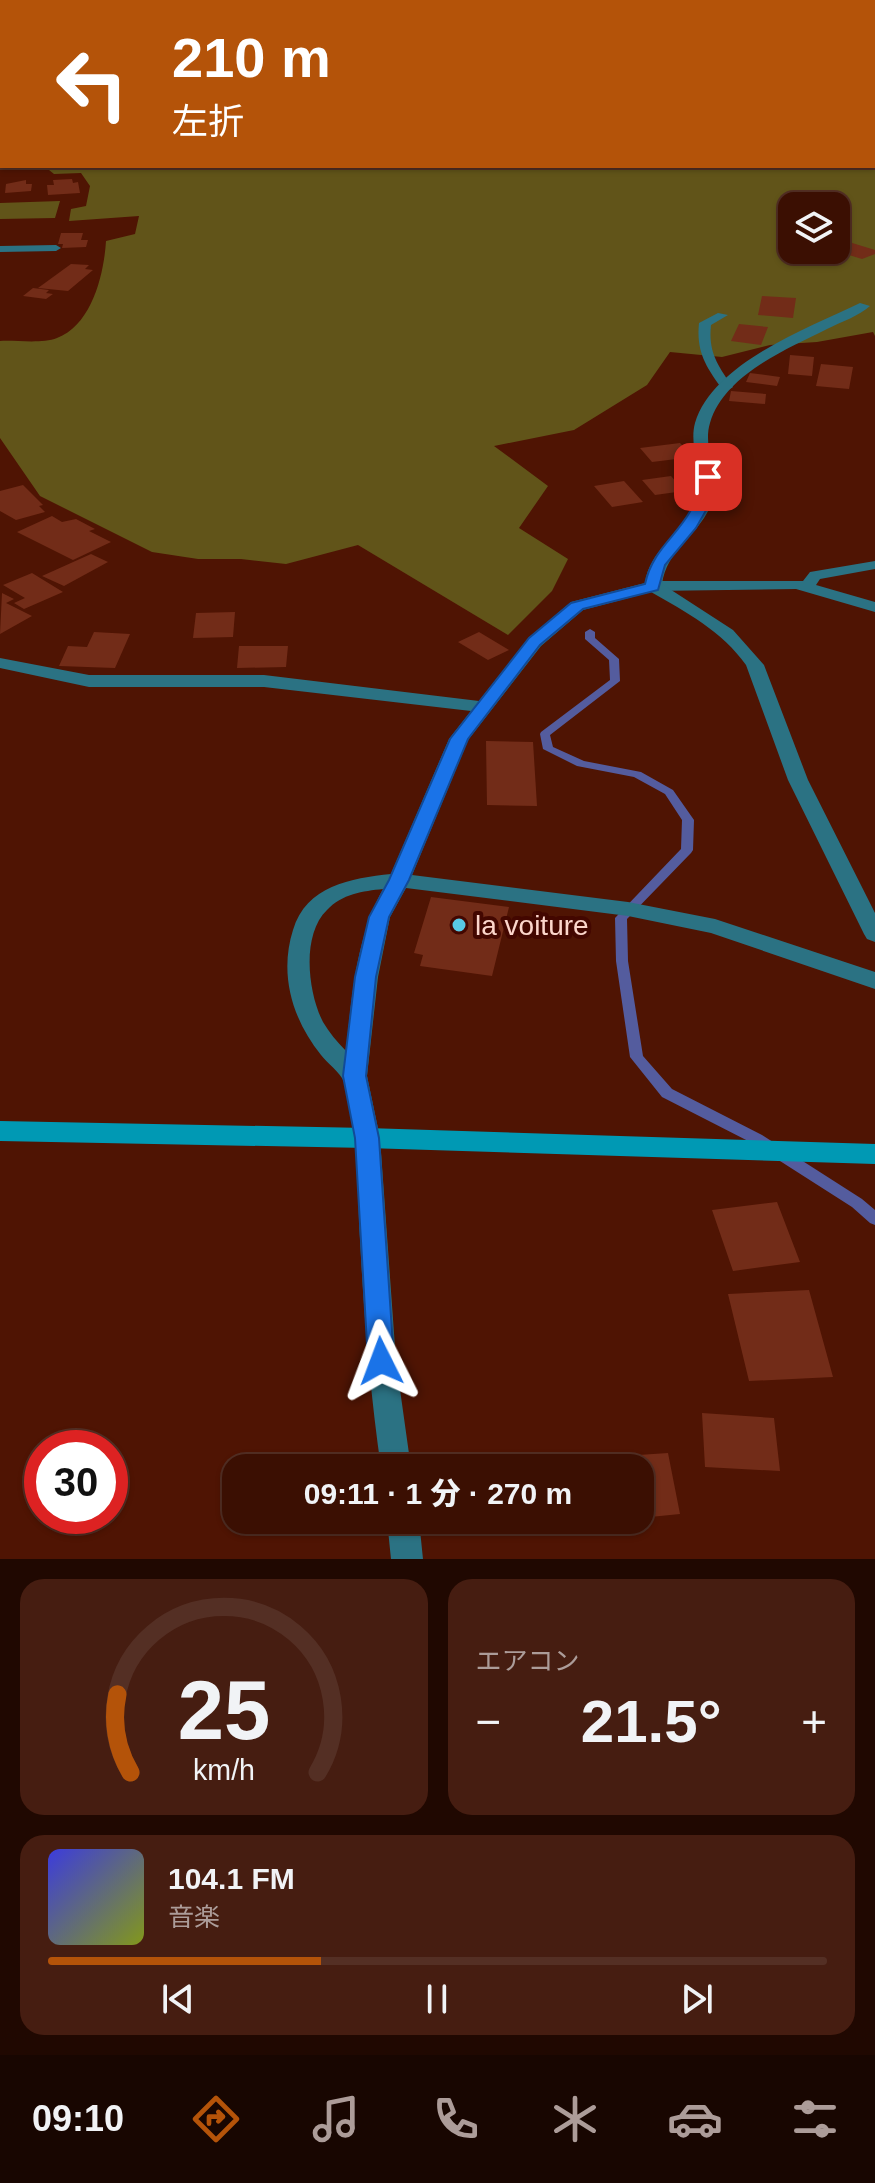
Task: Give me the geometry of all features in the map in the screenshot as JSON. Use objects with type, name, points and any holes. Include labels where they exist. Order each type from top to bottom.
[{"type":"street","points":[[653,586],[657,564],[691,525],[705,500],[708,477],[701,437],[703,421],[727,387],[762,360],[864,306]]},
{"type":"street","points":[[394,1454],[381,1361],[367,1138],[355,1076],[366,977],[379,917],[399,880],[459,739],[535,642],[577,606],[653,586],[704,615],[747,654],[765,688],[807,799],[875,934]]},
{"type":"street","points":[[0,663],[89,681],[264,681],[482,707]]},
{"type":"street","points":[[355,1076],[323,1044],[298,987],[303,927],[318,904],[347,888],[399,880],[628,909],[715,926],[875,981]]},
{"type":"street","points":[[0,1131],[367,1138],[875,1154]]},
{"type":"street","points":[[404,1534],[407,1559]]},
{"type":"lane","points":[[0,249],[56,248]]},
{"type":"lane","points":[[722,315],[705,323],[702,347],[707,361],[727,387]]},
{"type":"lane","points":[[807,587],[815,575],[875,565]]},
{"type":"lane","points":[[653,586],[769,582],[807,587],[875,607]]},
{"type":"shaded area","points":[[46,168],[875,168],[875,336],[873,332],[817,342],[770,345],[722,357],[670,352],[647,385],[574,430],[494,446],[548,486],[519,528],[568,559],[552,591],[508,635],[358,545],[286,564],[241,559],[198,559],[152,552],[40,496],[0,438],[0,341],[44,341],[69,331],[79,322],[94,297],[106,241],[135,234],[139,216],[69,221],[71,209],[86,206],[90,186],[81,173],[54,174]]},
{"type":"shaded area","points":[[60,201],[55,218],[0,219],[0,203]]},
{"type":"building","points":[[72,179],[73,183],[78,182],[80,193],[48,195],[47,185],[54,185],[53,180]]},
{"type":"building","points":[[26,180],[26,184],[32,184],[31,191],[5,193],[6,184]]},
{"type":"building","points":[[61,233],[83,233],[81,240],[88,240],[86,247],[62,248],[63,244],[58,244]]},
{"type":"building","points":[[850,242],[875,250],[875,254],[862,259],[850,255]]},
{"type":"building","points":[[71,264],[89,265],[85,269],[93,270],[68,291],[38,288]]},
{"type":"building","points":[[33,288],[49,290],[46,293],[53,294],[46,299],[23,296]]},
{"type":"building","points":[[762,296],[796,298],[793,318],[758,315]]},
{"type":"building","points":[[739,324],[768,327],[761,345],[731,341]]},
{"type":"building","points":[[790,355],[814,357],[812,376],[788,374]]},
{"type":"building","points":[[821,364],[853,367],[849,389],[816,386]]},
{"type":"building","points":[[750,373],[780,377],[777,386],[746,382]]},
{"type":"building","points":[[731,391],[766,394],[765,404],[729,401]]},
{"type":"building","points":[[680,443],[693,457],[652,462],[640,448]]},
{"type":"building","points":[[671,476],[684,491],[655,495],[642,480]]},
{"type":"building","points":[[624,481],[643,502],[612,507],[594,486]]},
{"type":"building","points":[[23,485],[43,505],[39,506],[45,512],[16,520],[0,511],[0,491]]},
{"type":"building","points":[[52,516],[62,522],[76,519],[95,529],[89,531],[111,542],[73,560],[17,532]]},
{"type":"building","points":[[91,554],[108,562],[64,586],[42,576]]},
{"type":"building","points":[[32,573],[63,592],[24,609],[14,603],[25,598],[3,585]]},
{"type":"building","points":[[2,593],[14,599],[6,603],[32,616],[0,634]]},
{"type":"building","points":[[235,612],[233,637],[193,638],[196,613]]},
{"type":"building","points":[[94,632],[130,634],[115,668],[59,666],[68,646],[87,647]]},
{"type":"building","points":[[479,632],[509,650],[488,660],[458,642]]},
{"type":"building","points":[[239,646],[288,646],[286,667],[237,668]]},
{"type":"building","points":[[486,741],[533,742],[537,806],[487,805]]},
{"type":"building","points":[[431,897],[509,907],[492,976],[420,966],[423,955],[414,953]]},
{"type":"building","points":[[777,1202],[800,1262],[733,1271],[712,1210]]},
{"type":"building","points":[[809,1290],[833,1377],[749,1381],[728,1294]]},
{"type":"building","points":[[702,1413],[774,1418],[780,1471],[705,1467]]},
{"type":"building","points":[[668,1453],[680,1514],[654,1517],[653,1454]]},
{"type":"waterway","points":[[590,632],[590,639],[614,659],[615,681],[545,734],[548,749],[581,764],[637,774],[669,792],[688,820],[687,850],[621,918],[622,961],[637,1057],[667,1093],[757,1139],[857,1203],[875,1219]]},
{"type":"place","name":"la voiture","points":[[459,925]]},
{"type":"route","points":[[381,1361],[367,1138],[355,1076],[366,977],[379,917],[399,880],[459,739],[482,707],[535,642],[577,606],[653,586],[657,564],[691,525],[705,500],[708,477]]}]
